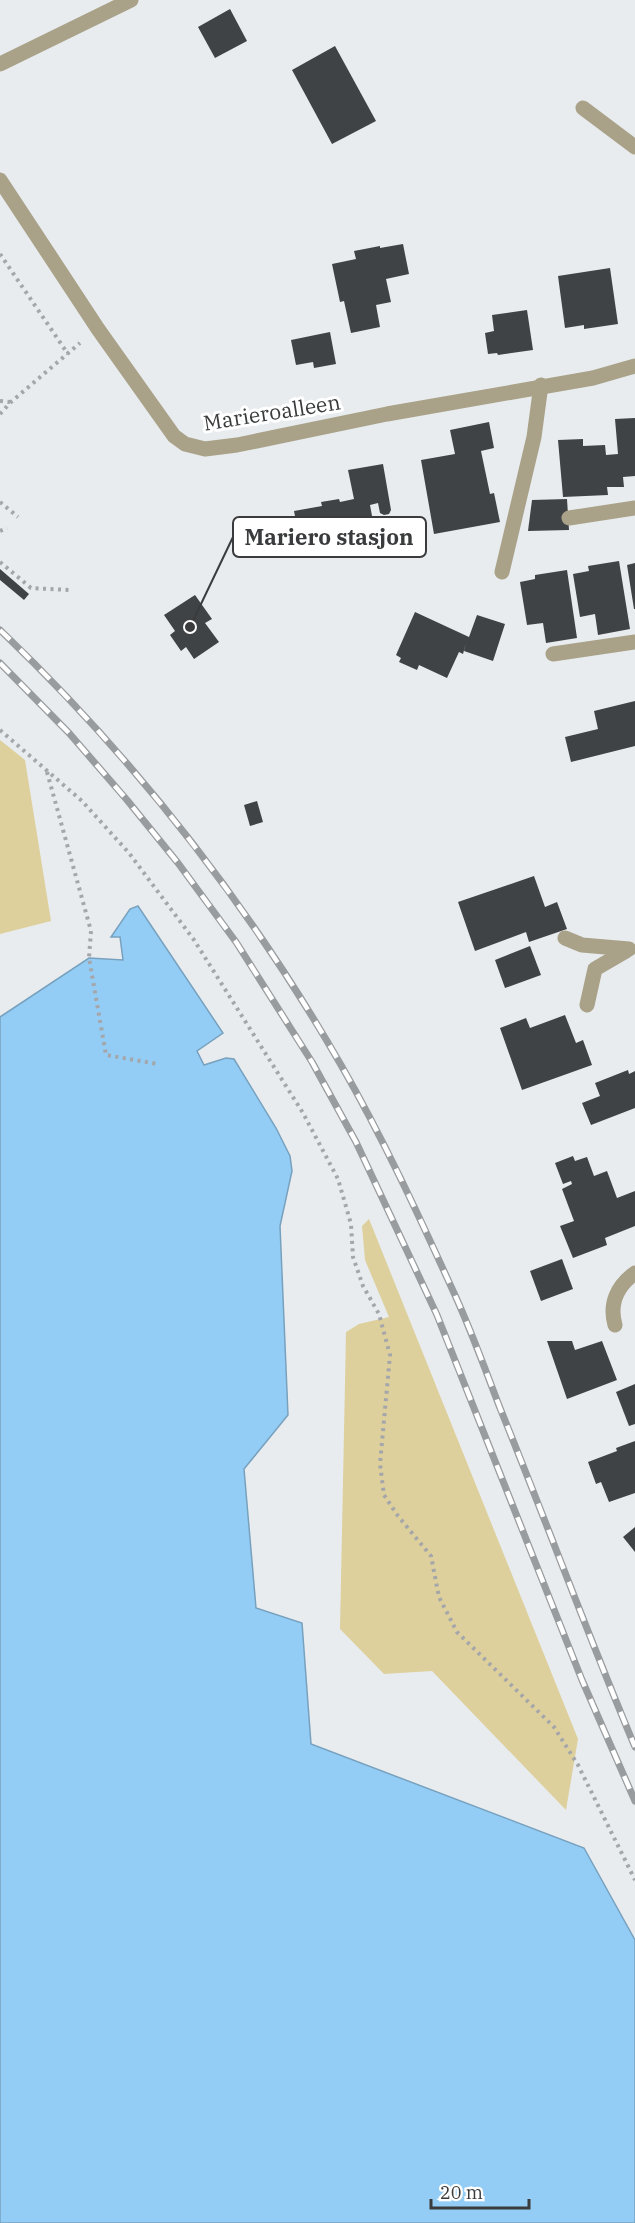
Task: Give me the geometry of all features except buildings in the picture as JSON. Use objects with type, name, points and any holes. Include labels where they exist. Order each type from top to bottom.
[{"type":"street","points":[[0,64],[131,0]]},
{"type":"street","points":[[583,108],[635,147]]},
{"type":"street","name":"Marieroalleen","points":[[0,180],[98,329],[174,436],[184,444],[205,449],[237,445],[593,378],[635,366]]},
{"type":"street","points":[[502,572],[534,437],[541,386]]},
{"type":"street","points":[[569,518],[635,508]]},
{"type":"street","points":[[553,654],[635,642]]},
{"type":"street","points":[[566,938],[582,945],[631,949]]},
{"type":"street","points":[[587,1005],[595,969],[631,949]]},
{"type":"street","points":[[615,1325],[612,1315],[616,1294],[627,1279],[635,1274]]},
{"type":"path","points":[[0,254],[68,354]]},
{"type":"path","points":[[0,414],[11,402],[98,329]]},
{"type":"path","points":[[0,401],[11,402]]},
{"type":"path","points":[[0,502],[18,517]]},
{"type":"path","points":[[0,531],[7,528]]},
{"type":"path","points":[[0,562],[31,588],[69,590]]},
{"type":"path","points":[[0,730],[82,801],[129,853],[194,940],[308,1122],[338,1179],[351,1224],[353,1257],[363,1286],[379,1314],[390,1355],[380,1464],[384,1495],[431,1556],[439,1597],[457,1632],[554,1727],[578,1765],[635,1880]]},
{"type":"path","points":[[47,771],[91,932],[88,958],[106,1055],[158,1064]]},
{"type":"shaded area","points":[[0,740],[25,760],[51,921],[0,934]]},
{"type":"shaded area","points":[[369,1219],[578,1739],[566,1810],[432,1671],[384,1674],[340,1629],[346,1332],[359,1324],[389,1317],[365,1260],[362,1226]]},
{"type":"water","points":[[138,906],[223,1033],[197,1051],[204,1065],[226,1058],[234,1059],[276,1128],[290,1156],[292,1171],[280,1226],[288,1415],[244,1469],[256,1608],[302,1623],[311,1744],[584,1848],[635,1940],[635,2223],[0,2223],[0,1017],[89,958],[123,960],[120,937],[111,937],[130,909]]},
{"type":"railway","points":[[0,630],[96,729],[186,835],[268,947],[341,1065],[400,1178],[460,1307],[635,1747]]},
{"type":"railway","points":[[0,663],[69,733],[178,863],[236,942],[312,1062],[356,1142],[437,1315],[582,1680],[635,1801]]},
{"type":"place","name":"Mariero stasjon","points":[[190,627]]}]
